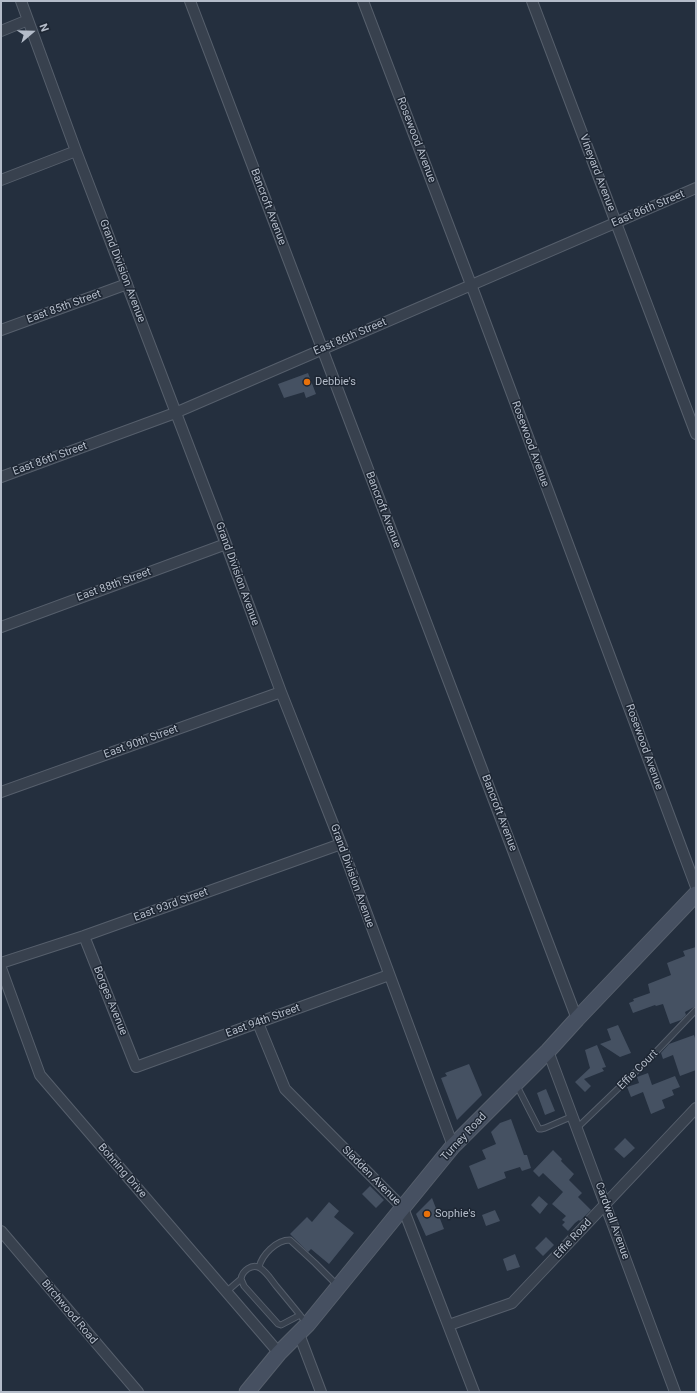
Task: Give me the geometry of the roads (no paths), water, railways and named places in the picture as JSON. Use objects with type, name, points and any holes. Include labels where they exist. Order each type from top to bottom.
[{"type":"main road","name":"Turney Road","points":[[247,1392],[302,1324],[339,1287],[453,1146],[548,1051],[696,894]]},
{"type":"street","name":"Grand Division Avenue","points":[[21,1],[175,413],[281,692],[341,844],[453,1146]]},
{"type":"street","name":"Bancroft Avenue","points":[[190,1],[577,1019]]},
{"type":"street","name":"Rosewood Avenue","points":[[363,1],[696,887]]},
{"type":"street","name":"Vineyard Avenue","points":[[532,1],[696,434]]},
{"type":"street","points":[[1,31],[28,20]]},
{"type":"street","points":[[1,180],[76,151]]},
{"type":"street","name":"East 86th Street","points":[[1,476],[175,413],[696,188]]},
{"type":"street","name":"East 85th Street","points":[[1,330],[127,284]]},
{"type":"street","name":"East 88th Street","points":[[1,627],[226,544]]},
{"type":"street","name":"East 90th Street","points":[[1,792],[281,692]]},
{"type":"street","name":"East 93rd Street","points":[[1,963],[84,936],[341,844]]},
{"type":"street","name":"Borges Avenue","points":[[84,936],[136,1067]]},
{"type":"street","name":"Bohning Drive","points":[[1,968],[40,1076],[279,1353]]},
{"type":"street","name":"East 94th Street","points":[[136,1067],[389,975]]},
{"type":"street","name":"Sladden Avenue","points":[[258,1023],[285,1088],[403,1208],[474,1392]]},
{"type":"street","name":"Cardwell Avenue","points":[[548,1051],[675,1392]]},
{"type":"street","name":"Effie Road","points":[[449,1325],[512,1303],[696,1108]]},
{"type":"street","name":"Birchwood Road","points":[[1,1231],[138,1392]]},
{"type":"street","points":[[302,1324],[321,1392]]},
{"type":"lane","name":"Effie Court","points":[[577,1128],[652,1056],[696,1010]]},
{"type":"lane","points":[[516,1083],[539,1129],[545,1128],[573,1116]]},
{"type":"lane","points":[[259,1267],[261,1260],[269,1251],[281,1242],[288,1240],[292,1241],[339,1287]]},
{"type":"lane","points":[[226,1292],[241,1279],[246,1270],[253,1267],[259,1267]]},
{"type":"lane","points":[[259,1267],[302,1324]]},
{"type":"lane","points":[[241,1279],[248,1290],[278,1324],[302,1324]]},
{"type":"place","name":"Debbie's","points":[[307,382]]},
{"type":"place","name":"Sophie's","points":[[427,1214]]}]
